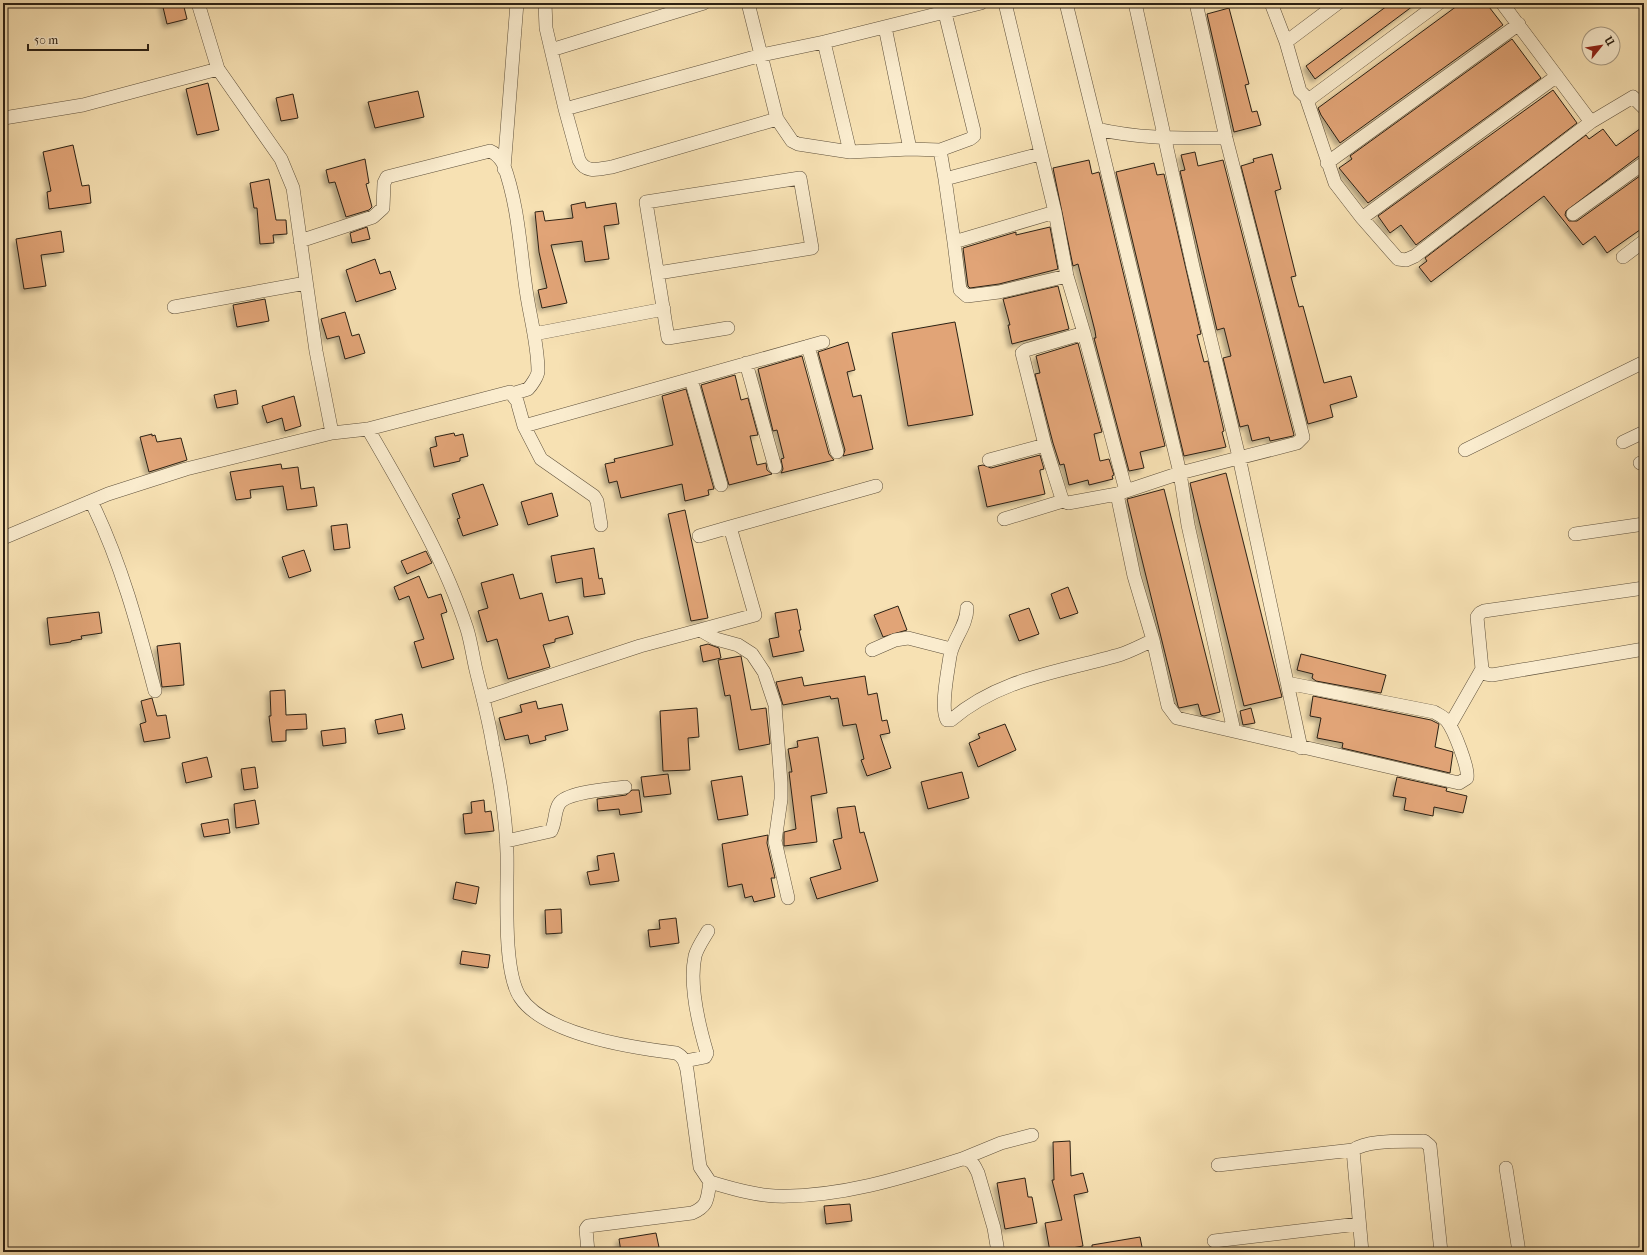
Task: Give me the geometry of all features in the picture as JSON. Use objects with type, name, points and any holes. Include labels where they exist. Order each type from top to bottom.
[{"type":"street","points":[[198,3],[218,69],[282,159],[293,188],[316,351],[332,433]]},
{"type":"street","points":[[504,169],[517,3]]},
{"type":"street","points":[[545,3],[546,28],[578,160],[582,167],[588,170],[612,167],[777,119]]},
{"type":"street","points":[[551,50],[704,3]]},
{"type":"street","points":[[748,3],[777,119],[793,142],[850,152],[910,149],[940,150],[970,139],[974,136],[945,13]]},
{"type":"street","points":[[565,109],[762,55],[824,42],[981,3]]},
{"type":"street","points":[[1005,3],[1055,212],[1067,276],[1084,333],[1121,493],[1134,576],[1153,640],[1168,706],[1174,715],[1182,721],[1234,731],[1301,748],[1459,783],[1467,778],[1467,770],[1450,725],[1445,719],[1434,712],[1287,683]]},
{"type":"street","points":[[1066,3],[1180,472],[1188,526],[1234,731]]},
{"type":"street","points":[[1135,3],[1164,138],[1239,457],[1301,748]]},
{"type":"street","points":[[1004,519],[1063,501],[1068,503],[1121,493],[1180,472],[1297,443],[1302,439],[1303,434],[1226,138],[1196,3]]},
{"type":"street","points":[[1271,3],[1286,42],[1300,91],[1306,97],[1335,183],[1362,218],[1398,259],[1406,260],[1414,256],[1591,122],[1633,97],[1644,108]]},
{"type":"street","points":[[1286,42],[1338,3]]},
{"type":"street","points":[[1306,97],[1311,98],[1439,3]]},
{"type":"street","points":[[1502,3],[1591,122]]},
{"type":"street","points":[[1327,163],[1519,24]]},
{"type":"street","points":[[885,26],[910,149]]},
{"type":"street","points":[[824,42],[850,152]]},
{"type":"street","points":[[3,115],[4,118],[83,105],[218,69]]},
{"type":"street","points":[[1362,218],[1557,76]]},
{"type":"street","points":[[1097,129],[1119,134],[1164,138],[1226,138]]},
{"type":"street","points":[[940,150],[960,290],[967,296],[1000,292],[1067,276]]},
{"type":"street","points":[[3,538],[91,501],[186,469],[332,433],[368,429],[508,392],[512,394],[528,389],[538,374],[534,334],[522,264],[518,223],[513,196],[499,158],[490,151],[389,177],[384,183],[383,208],[374,217],[300,241]]},
{"type":"street","points":[[945,179],[1040,154]]},
{"type":"street","points":[[1573,214],[1644,163]]},
{"type":"street","points":[[658,273],[812,248],[800,178],[646,202],[668,338],[728,328]]},
{"type":"street","points":[[954,242],[1055,212]]},
{"type":"street","points":[[1623,257],[1644,241]]},
{"type":"street","points":[[174,307],[306,283]]},
{"type":"street","points":[[534,334],[664,309]]},
{"type":"street","points":[[1063,501],[1045,445],[1022,353],[1026,350],[1084,333]]},
{"type":"street","points":[[524,426],[823,342]]},
{"type":"street","points":[[808,346],[837,452]]},
{"type":"street","points":[[1465,450],[1644,362]]},
{"type":"street","points":[[746,363],[775,468]]},
{"type":"street","points":[[691,379],[721,485]]},
{"type":"street","points":[[512,394],[517,401],[524,426],[536,451],[545,462],[596,498],[601,525]]},
{"type":"street","points":[[368,429],[414,509],[446,574],[467,630],[494,746],[506,841],[510,974],[516,991],[524,1003],[539,1015],[567,1029],[633,1048],[676,1053],[685,1061],[700,1167],[710,1182],[753,1193],[774,1196],[805,1195],[830,1192],[909,1176],[962,1159],[1001,1143],[1032,1135]]},
{"type":"street","points":[[1623,442],[1644,432]]},
{"type":"street","points":[[989,460],[1045,445]]},
{"type":"street","points":[[699,536],[876,486]]},
{"type":"street","points":[[91,501],[114,553],[132,608],[155,691]]},
{"type":"street","points":[[1574,534],[1644,524]]},
{"type":"street","points":[[483,698],[640,646],[755,615],[730,527]]},
{"type":"street","points":[[1644,588],[1480,613],[1477,617],[1482,669],[1486,674],[1492,675],[1644,649]]},
{"type":"street","points":[[967,608],[967,617],[951,649],[944,704],[945,716],[947,720],[951,720],[975,701],[990,693],[1052,671],[1124,653],[1153,640]]},
{"type":"street","points":[[700,630],[716,639],[738,645],[752,654],[764,672],[775,705],[781,794],[775,841],[788,898]]},
{"type":"street","points":[[872,650],[895,640],[908,638],[951,649]]},
{"type":"street","points":[[1450,725],[1482,669]]},
{"type":"street","points":[[506,841],[551,831],[555,824],[558,805],[567,797],[625,787]]},
{"type":"street","points":[[685,1061],[705,1057],[707,1053],[698,1016],[694,982],[695,955],[708,931]]},
{"type":"street","points":[[1218,1165],[1353,1150],[1359,1146],[1369,1144],[1424,1141],[1428,1144],[1441,1252]]},
{"type":"street","points":[[1353,1150],[1358,1224],[1362,1252]]},
{"type":"street","points":[[962,1159],[971,1161],[978,1173],[994,1228],[998,1252]]},
{"type":"street","points":[[1506,1168],[1519,1252]]},
{"type":"street","points":[[588,1252],[586,1229],[588,1226],[692,1213],[700,1210],[705,1205],[710,1182]]},
{"type":"street","points":[[1214,1241],[1358,1224]]},
{"type":"building","points":[[162,3],[183,3],[187,19],[167,24]]},
{"type":"building","points":[[1391,3],[1417,3],[1315,79],[1306,66]]},
{"type":"building","points":[[1461,3],[1486,3],[1503,25],[1340,143],[1318,108]]},
{"type":"building","points":[[1229,8],[1249,84],[1245,85],[1252,112],[1257,111],[1261,125],[1234,132],[1207,14]]},
{"type":"building","points":[[1512,39],[1541,78],[1368,203],[1339,168],[1352,159],[1350,156]]},
{"type":"building","points":[[208,83],[219,130],[197,135],[186,89]]},
{"type":"building","points":[[1553,90],[1577,123],[1416,245],[1401,225],[1390,233],[1378,216]]},
{"type":"building","points":[[418,91],[424,117],[375,128],[368,102]]},
{"type":"building","points":[[293,94],[298,118],[281,121],[276,98]]},
{"type":"building","points":[[1644,126],[1644,155],[1639,156],[1566,211],[1565,215],[1569,221],[1577,221],[1644,173],[1644,227],[1607,253],[1595,236],[1583,245],[1544,196],[1431,282],[1419,267],[1427,261],[1425,258],[1586,135],[1589,139],[1603,129],[1616,146]]},
{"type":"building","points":[[73,145],[82,186],[89,185],[91,203],[49,209],[47,192],[51,191],[43,152]]},
{"type":"building","points":[[1195,152],[1198,166],[1223,160],[1294,435],[1293,436],[1270,441],[1269,437],[1252,441],[1248,425],[1240,427],[1223,358],[1231,356],[1224,328],[1217,330],[1180,171],[1185,170],[1181,155]]},
{"type":"building","points":[[1272,154],[1281,189],[1275,191],[1296,276],[1291,277],[1299,307],[1303,306],[1324,383],[1351,376],[1357,397],[1330,405],[1333,417],[1308,424],[1241,166],[1254,162],[1253,159]]},
{"type":"building","points":[[365,159],[369,183],[366,184],[372,207],[369,210],[346,217],[335,182],[329,183],[326,170]]},
{"type":"building","points":[[1089,160],[1092,174],[1099,172],[1165,446],[1140,452],[1144,468],[1129,471],[1094,338],[1096,338],[1095,331],[1078,264],[1073,266],[1053,168]]},
{"type":"building","points":[[1154,163],[1157,175],[1164,174],[1201,334],[1197,335],[1204,362],[1208,361],[1224,431],[1222,432],[1226,447],[1184,456],[1116,172]]},
{"type":"building","points":[[269,179],[276,220],[286,220],[287,234],[273,235],[274,243],[260,244],[257,208],[254,208],[250,183]]},
{"type":"building","points":[[585,202],[586,208],[616,203],[619,224],[604,226],[609,259],[585,262],[582,241],[551,245],[567,303],[542,308],[538,290],[547,288],[539,252],[535,212],[543,211],[545,221],[573,218],[571,205]]},
{"type":"building","points":[[367,227],[370,239],[352,243],[350,233]]},
{"type":"building","points":[[1050,227],[1058,269],[999,284],[970,288],[968,286],[963,248],[1016,232],[1016,235]]},
{"type":"building","points":[[61,231],[64,252],[41,255],[46,286],[24,289],[16,239]]},
{"type":"building","points":[[375,259],[380,274],[390,271],[396,289],[356,302],[346,270]]},
{"type":"building","points":[[1058,286],[1069,329],[1012,344],[1008,325],[1010,325],[1003,299]]},
{"type":"building","points":[[265,299],[269,321],[237,327],[233,305]]},
{"type":"building","points":[[345,312],[352,336],[359,334],[365,353],[345,359],[339,336],[327,339],[321,319]]},
{"type":"building","points":[[955,322],[973,415],[908,426],[892,333]]},
{"type":"building","points":[[848,342],[855,370],[847,372],[853,397],[861,395],[873,449],[843,456],[845,450],[818,352]]},
{"type":"building","points":[[1078,343],[1102,432],[1094,434],[1100,461],[1109,459],[1114,475],[1112,476],[1113,479],[1089,485],[1088,480],[1069,485],[1064,464],[1060,465],[1053,443],[1035,374],[1040,373],[1036,356]]},
{"type":"building","points":[[802,356],[829,454],[834,460],[781,473],[783,469],[781,459],[784,458],[777,430],[773,431],[758,369]]},
{"type":"building","points":[[735,375],[741,400],[748,398],[758,435],[750,436],[757,465],[766,463],[767,470],[772,474],[729,485],[701,385]]},
{"type":"building","points":[[686,389],[714,489],[708,490],[709,495],[685,501],[682,484],[621,498],[617,481],[609,483],[605,464],[615,462],[614,459],[673,445],[662,396]]},
{"type":"building","points":[[236,390],[238,404],[217,408],[214,395]]},
{"type":"building","points":[[294,396],[301,426],[285,431],[282,418],[267,423],[262,406]]},
{"type":"building","points":[[454,433],[455,436],[463,434],[468,456],[460,458],[460,461],[434,467],[430,448],[437,446],[435,437]]},
{"type":"building","points":[[152,434],[152,436],[155,435],[157,442],[181,438],[187,460],[149,472],[140,437]]},
{"type":"building","points":[[1040,455],[1044,469],[1040,470],[1040,472],[1045,494],[987,507],[978,466],[983,465],[991,468]]},
{"type":"building","points":[[281,464],[282,469],[298,467],[301,489],[314,487],[317,506],[287,510],[283,486],[250,490],[251,498],[236,500],[230,472]]},
{"type":"building","points":[[1226,473],[1282,697],[1244,706],[1190,483]]},
{"type":"building","points":[[483,484],[498,525],[463,536],[457,519],[460,518],[452,494]]},
{"type":"building","points":[[1164,489],[1220,712],[1204,716],[1201,715],[1198,704],[1179,708],[1178,706],[1127,499]]},
{"type":"building","points":[[552,493],[558,516],[528,525],[521,502]]},
{"type":"building","points":[[685,510],[708,618],[691,621],[668,514]]},
{"type":"building","points":[[347,524],[350,548],[334,550],[331,526]]},
{"type":"building","points":[[594,548],[599,579],[602,578],[605,594],[584,597],[582,578],[556,583],[551,556]]},
{"type":"building","points":[[304,550],[311,571],[289,578],[282,557]]},
{"type":"building","points":[[426,551],[432,563],[407,574],[401,561]]},
{"type":"building","points":[[513,574],[520,599],[542,593],[549,621],[568,616],[573,634],[555,639],[555,642],[543,645],[550,667],[508,679],[497,639],[487,642],[478,611],[488,608],[481,583]]},
{"type":"building","points":[[419,576],[428,598],[441,594],[447,612],[441,614],[454,659],[422,668],[414,642],[424,639],[409,596],[399,600],[394,587]]},
{"type":"building","points":[[1068,587],[1078,613],[1060,619],[1051,594]]},
{"type":"building","points":[[898,606],[907,630],[883,637],[874,615]]},
{"type":"building","points":[[1029,608],[1039,634],[1019,641],[1009,615]]},
{"type":"building","points":[[797,609],[801,630],[799,630],[804,651],[773,657],[769,639],[779,637],[775,613]]},
{"type":"building","points":[[99,612],[102,633],[81,636],[82,639],[71,642],[50,645],[47,618]]},
{"type":"building","points":[[180,643],[184,685],[162,687],[157,646]]},
{"type":"building","points":[[708,644],[719,648],[721,658],[703,662],[700,646]]},
{"type":"building","points":[[1301,654],[1386,675],[1381,693],[1316,681],[1312,678],[1313,674],[1297,670]]},
{"type":"building","points":[[741,656],[751,710],[766,708],[770,744],[739,750],[730,695],[725,696],[718,660]]},
{"type":"building","points":[[865,676],[868,695],[877,693],[882,721],[887,720],[890,733],[880,735],[891,768],[867,776],[861,760],[864,759],[856,724],[843,726],[838,698],[831,699],[830,696],[783,705],[776,682],[802,677],[804,686]]},
{"type":"building","points":[[285,690],[286,715],[306,714],[307,729],[286,730],[286,741],[272,742],[269,716],[271,716],[270,691]]},
{"type":"building","points":[[1313,696],[1431,720],[1439,724],[1435,747],[1453,752],[1450,773],[1342,748],[1343,743],[1317,738],[1321,718],[1310,716]]},
{"type":"building","points":[[152,698],[157,716],[166,715],[170,738],[144,742],[140,724],[146,722],[141,701]]},
{"type":"building","points":[[536,701],[538,709],[562,704],[568,730],[545,736],[546,740],[530,744],[528,735],[505,740],[499,718],[522,712],[520,705]]},
{"type":"building","points":[[697,708],[699,737],[688,738],[690,770],[663,771],[660,711]]},
{"type":"building","points":[[1251,708],[1255,723],[1243,725],[1240,711]]},
{"type":"building","points":[[402,714],[405,729],[378,734],[375,720]]},
{"type":"building","points":[[1005,724],[1016,750],[978,767],[969,743],[980,738],[978,734]]},
{"type":"building","points":[[345,728],[346,743],[323,746],[321,731]]},
{"type":"building","points":[[818,737],[827,793],[811,796],[817,842],[784,846],[784,832],[796,829],[789,772],[792,772],[788,749],[798,747],[797,741]]},
{"type":"building","points":[[207,757],[212,777],[186,783],[182,763]]},
{"type":"building","points":[[255,767],[258,788],[244,790],[241,769]]},
{"type":"building","points":[[962,772],[969,798],[928,809],[921,782]]},
{"type":"building","points":[[668,774],[671,794],[644,797],[641,777]]},
{"type":"building","points":[[742,776],[748,815],[718,820],[711,781]]},
{"type":"building","points":[[1397,777],[1447,788],[1446,791],[1467,796],[1463,813],[1434,807],[1433,816],[1404,810],[1406,798],[1393,796]]},
{"type":"building","points":[[632,790],[639,790],[642,812],[620,815],[619,809],[598,811],[597,799],[626,795]]},
{"type":"building","points":[[255,800],[259,824],[236,828],[234,804]]},
{"type":"building","points":[[484,800],[485,812],[491,811],[494,831],[465,834],[463,814],[472,813],[471,802]]},
{"type":"building","points":[[855,806],[860,833],[864,832],[878,881],[817,899],[810,878],[841,869],[833,840],[842,838],[837,808]]},
{"type":"building","points":[[228,819],[230,833],[204,837],[201,824]]},
{"type":"building","points":[[768,835],[767,843],[775,878],[771,878],[775,897],[754,902],[752,896],[745,898],[742,884],[728,887],[722,844]]},
{"type":"building","points":[[614,853],[619,881],[590,885],[587,872],[599,870],[597,856]]},
{"type":"building","points":[[456,882],[479,887],[476,904],[453,899]]},
{"type":"building","points":[[561,909],[562,933],[546,934],[545,910]]},
{"type":"building","points":[[676,918],[679,943],[650,947],[648,930],[660,929],[659,920]]},
{"type":"building","points":[[462,951],[490,955],[488,968],[460,964]]},
{"type":"building","points":[[1070,1141],[1071,1176],[1083,1173],[1088,1192],[1074,1195],[1083,1246],[1050,1252],[1045,1223],[1062,1220],[1052,1180],[1054,1180],[1053,1142]]},
{"type":"building","points":[[1025,1178],[1028,1197],[1032,1197],[1037,1223],[1005,1229],[997,1183]]},
{"type":"building","points":[[850,1204],[852,1221],[826,1224],[824,1206]]},
{"type":"building","points":[[656,1233],[660,1252],[621,1252],[619,1239]]},
{"type":"building","points":[[1140,1237],[1143,1252],[1092,1252],[1092,1245]]}]
